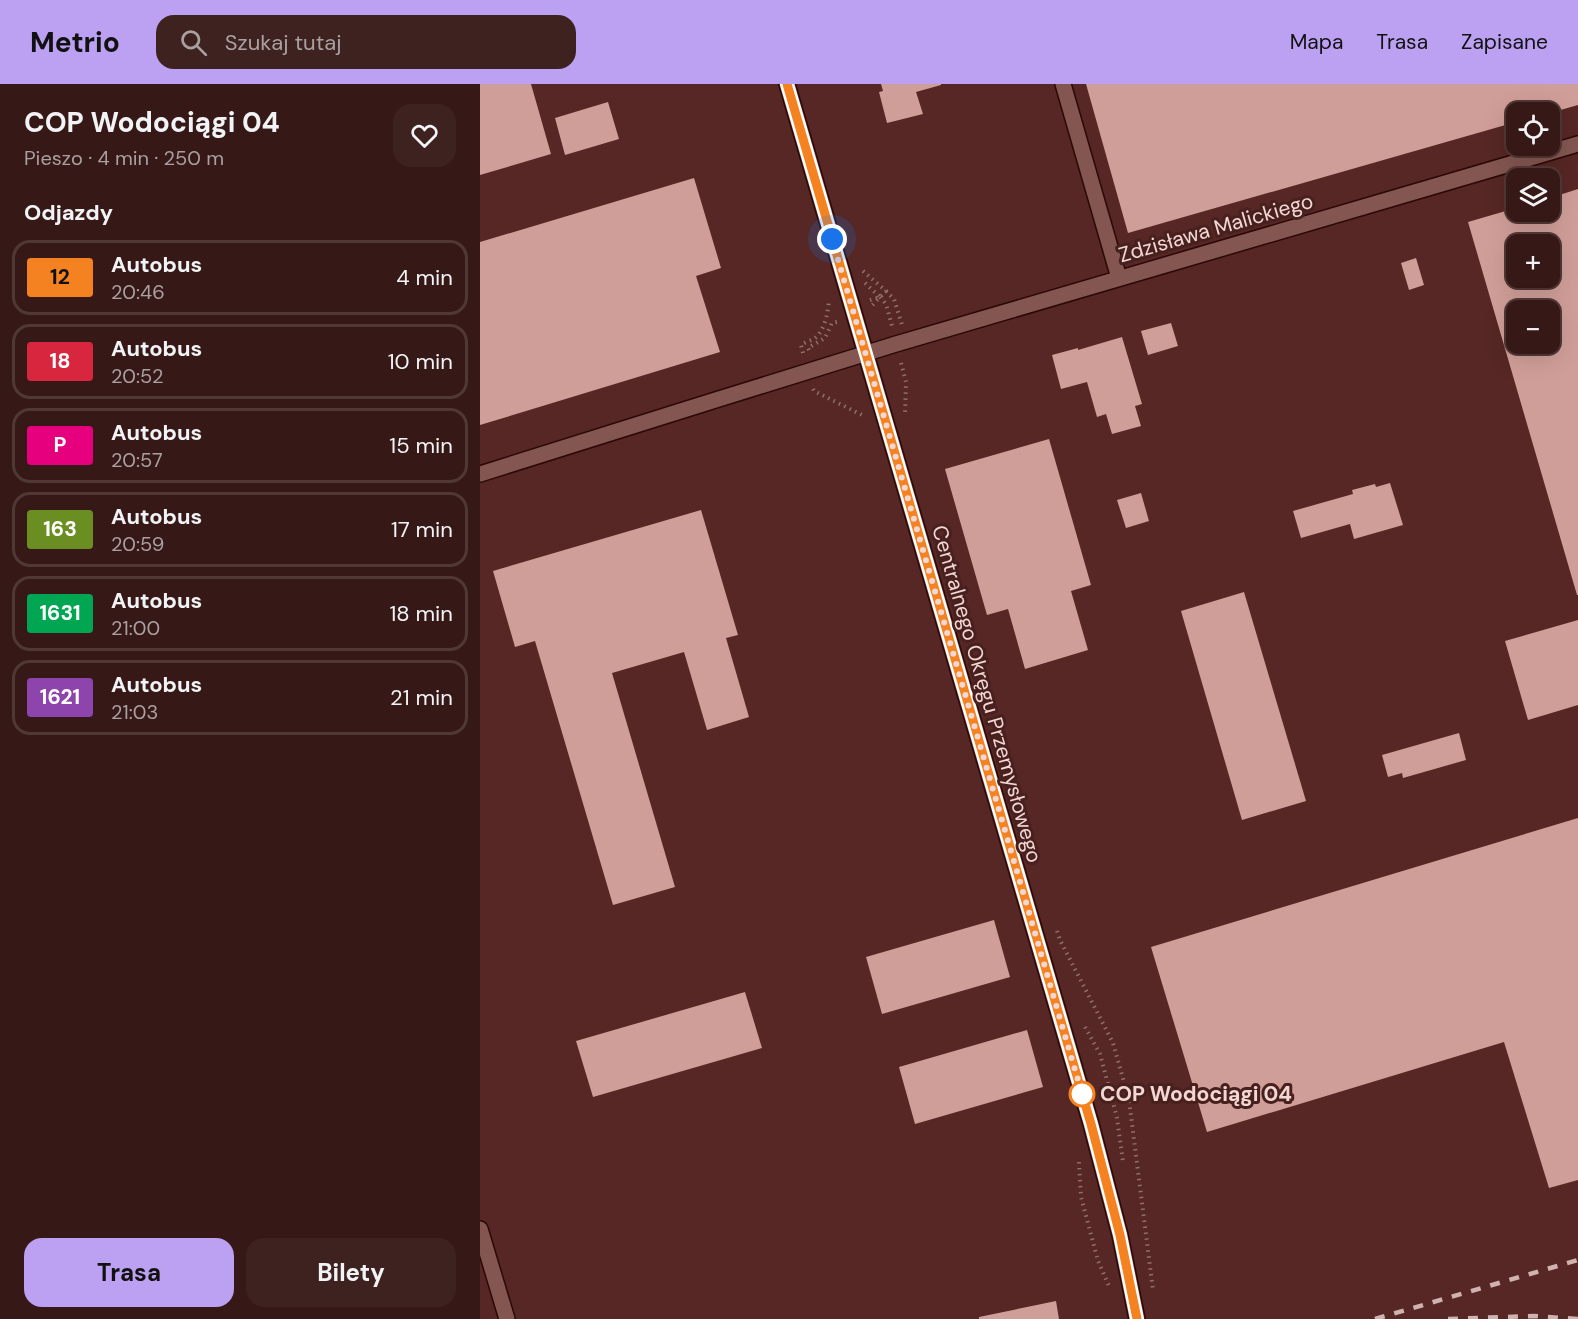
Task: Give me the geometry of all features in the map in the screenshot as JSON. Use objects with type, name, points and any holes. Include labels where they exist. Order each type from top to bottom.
[{"type":"street","name":"Centralnego Okręgu Przemysłowego","points":[[787,84],[1091,1124],[1120,1235],[1137,1319]]},
{"type":"street","points":[[1063,84],[1119,278]]},
{"type":"street","name":"Zdzisława Malickiego","points":[[480,474],[865,354],[1578,144]]},
{"type":"street","points":[[480,1229],[507,1319]]},
{"type":"path","points":[[809,372],[801,345],[817,337],[828,311],[829,290]]},
{"type":"path","points":[[886,291],[894,299],[902,343],[906,382],[904,421]]},
{"type":"path","points":[[880,297],[886,304],[902,343]]},
{"type":"path","points":[[1056,929],[1113,1043],[1129,1100],[1154,1299]]},
{"type":"path","points":[[1078,1152],[1081,1197],[1098,1261],[1110,1290]]},
{"type":"shaded area","points":[[480,84],[1578,84],[1578,1319],[480,1319]]},
{"type":"building","points":[[480,84],[531,84],[551,154],[480,175]]},
{"type":"building","points":[[881,84],[941,85],[916,92],[923,114],[887,123],[879,92],[883,91]]},
{"type":"building","points":[[1086,84],[1578,84],[1578,105],[1560,110],[1560,102],[1506,102],[1506,125],[1128,233]]},
{"type":"building","points":[[608,102],[619,139],[565,155],[555,118]]},
{"type":"building","points":[[694,178],[721,268],[696,276],[720,352],[480,425],[480,242]]},
{"type":"building","points":[[1578,189],[1578,595],[1507,354],[1560,354],[1560,300],[1506,300],[1506,352],[1468,222],[1506,211],[1506,222],[1560,222],[1560,195]]},
{"type":"building","points":[[1416,258],[1424,285],[1409,290],[1401,263]]},
{"type":"building","points":[[1171,323],[1178,346],[1148,355],[1141,331]]},
{"type":"building","points":[[1122,337],[1142,404],[1135,406],[1141,426],[1112,434],[1106,414],[1097,417],[1087,382],[1061,389],[1052,355]]},
{"type":"building","points":[[1049,439],[1091,585],[1071,591],[1088,650],[1025,669],[1008,609],[987,615],[945,469]]},
{"type":"building","points":[[1390,483],[1403,525],[1354,539],[1350,524],[1301,538],[1293,511],[1353,494],[1352,490]]},
{"type":"building","points":[[1141,493],[1149,521],[1126,528],[1117,500]]},
{"type":"building","points":[[701,510],[738,635],[726,638],[749,717],[707,730],[684,652],[612,673],[675,887],[613,905],[535,641],[515,647],[493,571]]},
{"type":"building","points":[[1244,592],[1306,801],[1242,820],[1181,611]]},
{"type":"building","points":[[1578,620],[1578,705],[1528,720],[1505,641]]},
{"type":"building","points":[[1459,733],[1466,760],[1403,778],[1402,773],[1388,777],[1382,755]]},
{"type":"building","points":[[1578,818],[1578,1180],[1549,1188],[1504,1042],[1207,1132],[1151,947]]},
{"type":"building","points":[[994,920],[1010,977],[882,1014],[866,957]]},
{"type":"building","points":[[745,992],[762,1048],[593,1097],[576,1041]]},
{"type":"building","points":[[1027,1030],[1043,1087],[915,1124],[899,1067]]},
{"type":"building","points":[[1056,1301],[1059,1319],[979,1319],[979,1317]]},
{"type":"railway","points":[[1375,1319],[1578,1260]]},
{"type":"railway","points":[[1448,1319],[1534,1316],[1578,1319]]},
{"type":"bus line","name":"12","points":[[787,84],[1091,1124],[1120,1235],[1137,1319]]},
{"type":"place","name":"COP Wodociągi 04","points":[[1082,1094]]},
{"type":"route","points":[[832,239],[1085,1104],[1082,1094]]}]
